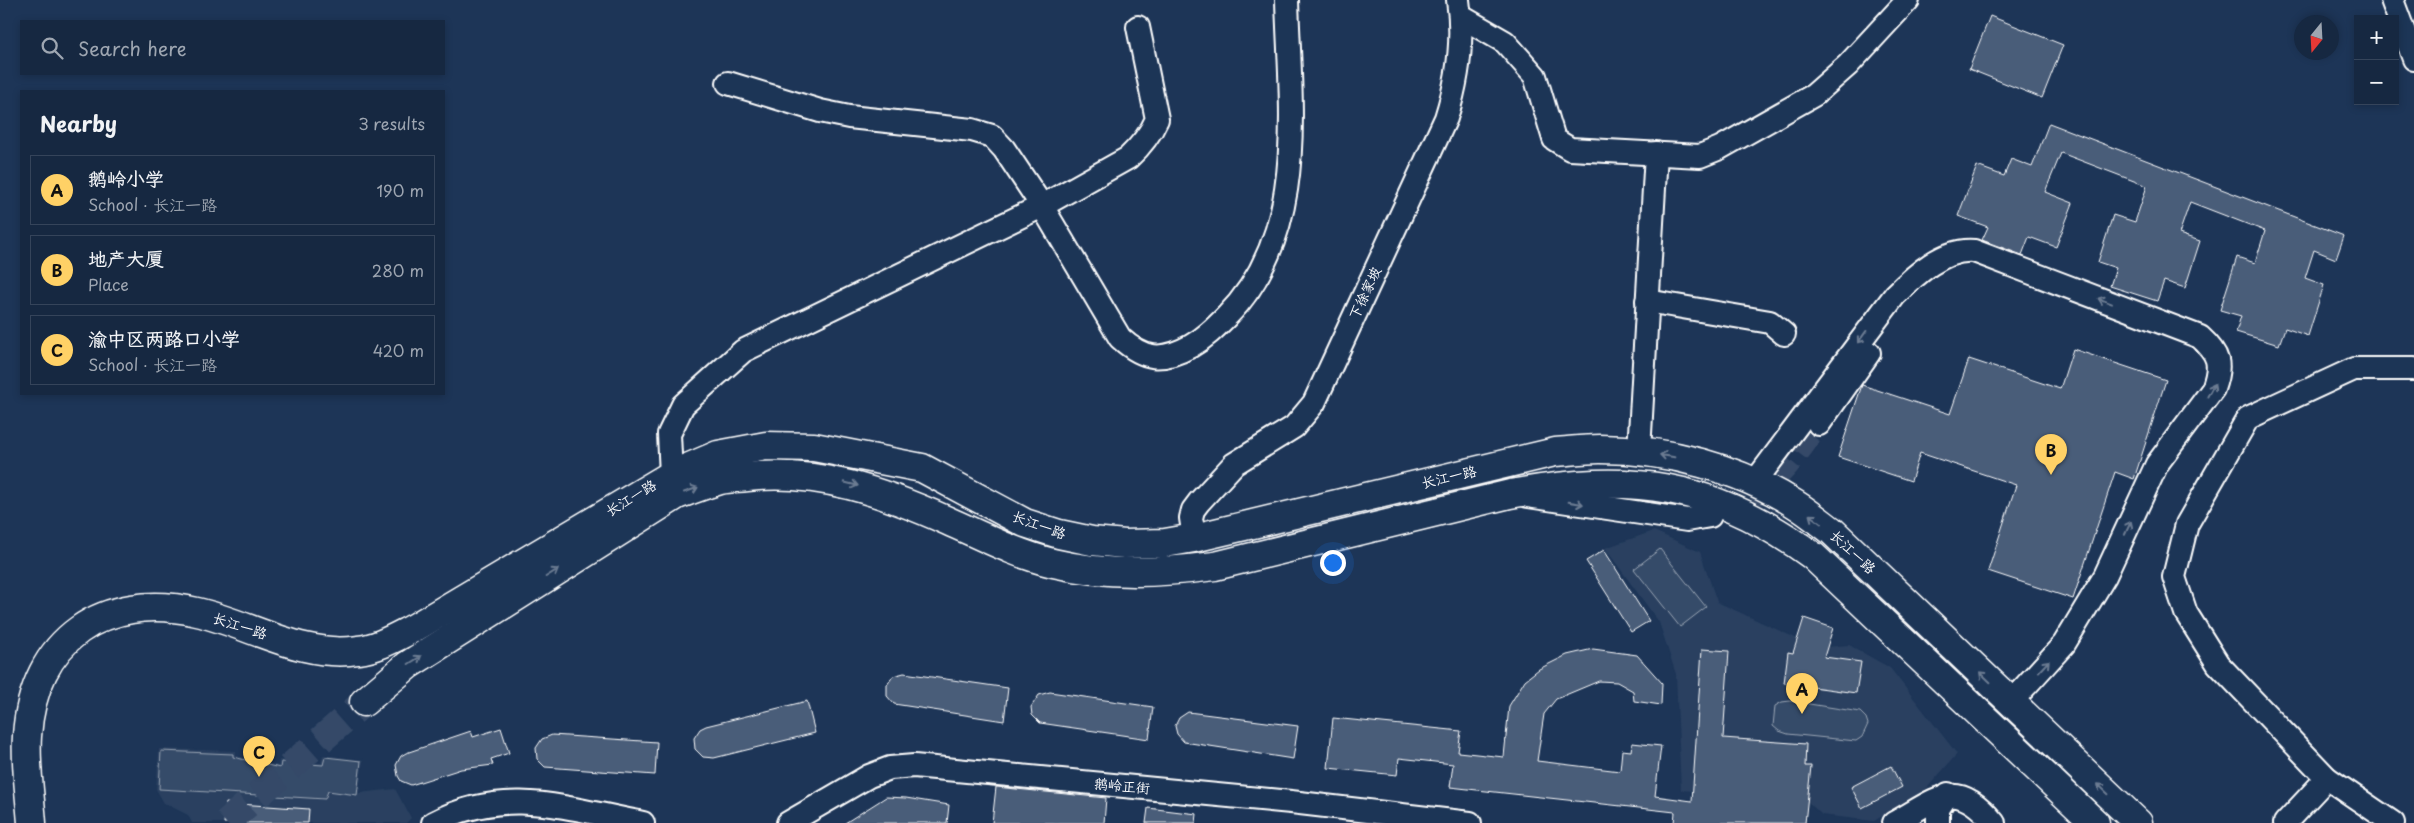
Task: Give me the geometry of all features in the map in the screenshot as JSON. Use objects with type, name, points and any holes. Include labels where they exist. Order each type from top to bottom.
[{"type":"main road","name":"长江一路","points":[[32,823],[27,738],[36,687],[49,660],[65,640],[92,622],[122,610],[157,607],[197,612],[300,646],[333,651],[358,650],[388,642],[414,628],[671,474],[718,455],[766,446],[814,447],[922,468],[1025,523],[1059,534],[1092,541],[1125,544],[1165,543],[1194,538],[1555,452],[1599,449],[1639,451],[1708,466],[1754,483],[1795,504],[1832,531],[2138,823]]},
{"type":"main road","name":"长江一路","points":[[358,650],[368,655],[375,662],[378,669],[377,676],[364,702],[408,665],[677,495],[722,480],[770,474],[812,476],[852,484],[890,496],[1012,550],[1079,568],[1123,572],[1171,572],[1215,566],[1510,494],[1555,486],[1598,483],[1634,484],[1678,490],[1717,501],[1752,516],[1784,534],[1813,556],[2095,823]]},
{"type":"street","points":[[728,83],[820,111],[972,130],[992,136],[1004,149],[1042,206],[1120,338],[1135,352],[1154,357],[1178,353],[1205,338],[1235,308],[1255,282],[1272,249],[1282,216],[1288,176],[1290,138],[1287,0]]},
{"type":"street","points":[[1459,8],[1505,42],[1535,76],[1554,139],[1570,149],[1700,156],[1753,131],[1814,95],[1848,65],[1908,0]]},
{"type":"street","points":[[2392,0],[2414,59]]},
{"type":"street","name":"下徐家坡","points":[[1194,538],[1192,518],[1193,510],[1198,502],[1234,464],[1294,427],[1314,403],[1446,118],[1457,74],[1459,8]]},
{"type":"street","points":[[671,474],[670,434],[683,405],[743,351],[1042,206],[1128,158],[1152,132],[1157,119],[1155,101],[1138,27]]},
{"type":"street","points":[[1639,451],[1656,153]]},
{"type":"street","points":[[1754,483],[1895,295],[1912,278],[1946,256],[1964,250],[1974,251],[2200,337],[2211,347],[2218,360],[2218,375],[2213,389],[2157,464],[2105,576],[2064,644],[2011,702]]},
{"type":"street","points":[[1819,424],[1888,326],[1934,276],[1946,256]]},
{"type":"street","points":[[1647,301],[1770,322],[1784,334]]},
{"type":"street","points":[[2393,823],[2327,778],[2218,664],[2186,613],[2174,577],[2188,524],[2248,418],[2354,369],[2414,369]]},
{"type":"street","points":[[1510,494],[1687,520],[1710,516]]},
{"type":"street","name":"鹅岭正街","points":[[788,823],[869,776],[890,768],[914,766],[1291,802],[1470,823]]},
{"type":"street","points":[[2285,823],[2327,778]]},
{"type":"street","points":[[1938,823],[1938,809],[1948,794]]},
{"type":"street","points":[[1894,823],[1948,794],[1962,796],[1994,823]]},
{"type":"street","points":[[434,823],[453,812],[491,803],[528,801],[643,823]]},
{"type":"shaded area","points":[[1654,531],[1700,552],[1717,602],[1817,648],[1849,645],[1890,668],[1957,754],[1927,788],[1874,821],[1822,815],[1805,799],[1681,790],[1676,674],[1659,622],[1605,548]]},
{"type":"shaded area","points":[[1660,549],[1706,607],[1680,627],[1634,569]]},
{"type":"shaded area","points":[[1790,701],[1860,712],[1866,718],[1868,724],[1862,737],[1856,741],[1788,734],[1779,731],[1773,726],[1775,706],[1782,702]]},
{"type":"shaded area","points":[[159,749],[236,751],[236,756],[278,766],[279,760],[321,763],[323,755],[363,760],[359,793],[395,789],[411,818],[406,823],[192,823],[188,815],[164,803],[156,789]]},
{"type":"shaded area","points":[[161,751],[233,754],[233,757],[280,768],[281,762],[323,765],[325,757],[361,761],[357,795],[328,791],[325,799],[159,789]]},
{"type":"building","points":[[1990,16],[2063,45],[2042,98],[1969,69]]},
{"type":"building","points":[[2049,123],[2344,236],[2336,259],[2314,250],[2305,278],[2324,285],[2308,336],[2285,328],[2279,345],[2236,332],[2241,316],[2220,310],[2237,257],[2255,263],[2265,231],[2190,202],[2179,234],[2200,241],[2185,288],[2164,281],[2157,301],[2110,286],[2116,268],[2098,262],[2113,215],[2135,222],[2147,186],[2061,153],[2045,192],[2073,203],[2056,247],[2029,237],[2022,255],[1982,240],[1988,227],[1958,216],[1977,166],[2004,176],[2011,159],[2032,167]]},
{"type":"building","points":[[2073,349],[2166,380],[2134,479],[2115,472],[2073,599],[1988,571],[2016,485],[1920,453],[1911,481],[1838,457],[1862,385],[1950,414],[1969,359],[2060,389]]},
{"type":"building","points":[[1604,550],[1649,621],[1631,632],[1586,561]]},
{"type":"building","points":[[1804,618],[1833,628],[1824,657],[1861,662],[1856,693],[1784,683],[1788,652],[1793,653]]},
{"type":"building","points":[[1593,649],[1637,655],[1662,683],[1661,705],[1634,701],[1633,691],[1617,682],[1599,681],[1556,699],[1544,714],[1537,761],[1620,771],[1622,750],[1631,751],[1632,743],[1661,746],[1655,796],[1692,801],[1702,649],[1729,651],[1723,738],[1806,744],[1805,766],[1811,766],[1805,823],[1674,823],[1675,812],[1450,787],[1453,764],[1399,758],[1397,775],[1328,768],[1333,718],[1461,731],[1458,752],[1504,757],[1509,706],[1525,680],[1539,669],[1567,655]]},
{"type":"building","points":[[904,673],[1008,688],[1004,721],[894,704],[887,696],[887,685],[893,676]]},
{"type":"building","points":[[1050,692],[1153,707],[1149,739],[1040,723],[1032,715],[1031,707],[1039,695]]},
{"type":"building","points":[[807,701],[815,733],[714,758],[703,757],[695,749],[694,738],[700,729],[706,726]]},
{"type":"building","points":[[1188,712],[1298,726],[1293,759],[1184,742],[1177,734],[1175,726],[1179,718]]},
{"type":"building","points":[[501,728],[509,753],[491,759],[493,765],[461,769],[411,785],[401,781],[398,776],[396,765],[401,756],[406,753],[471,731],[473,737]]},
{"type":"building","points":[[552,735],[657,742],[655,775],[545,767],[537,759],[536,748],[542,739]]},
{"type":"building","points":[[1891,766],[1902,787],[1862,808],[1851,787]]},
{"type":"building","points":[[996,787],[1106,798],[1104,823],[992,823]]},
{"type":"building","points":[[886,797],[906,798],[949,805],[947,823],[845,823]]},
{"type":"building","points":[[226,803],[309,809],[308,823],[224,823]]},
{"type":"building","points":[[1148,808],[1197,814],[1196,823],[1146,823]]},
{"type":"tunnel","points":[[1721,512],[1738,505],[1766,488],[1799,452],[1819,424]]},
{"type":"tunnel","points":[[226,823],[364,702]]},
{"type":"place","name":"地产大厦","points":[[2051,475]]},
{"type":"place","name":"鹅岭小学","points":[[1802,714]]},
{"type":"place","name":"渝中区两路口小学","points":[[259,777]]}]
